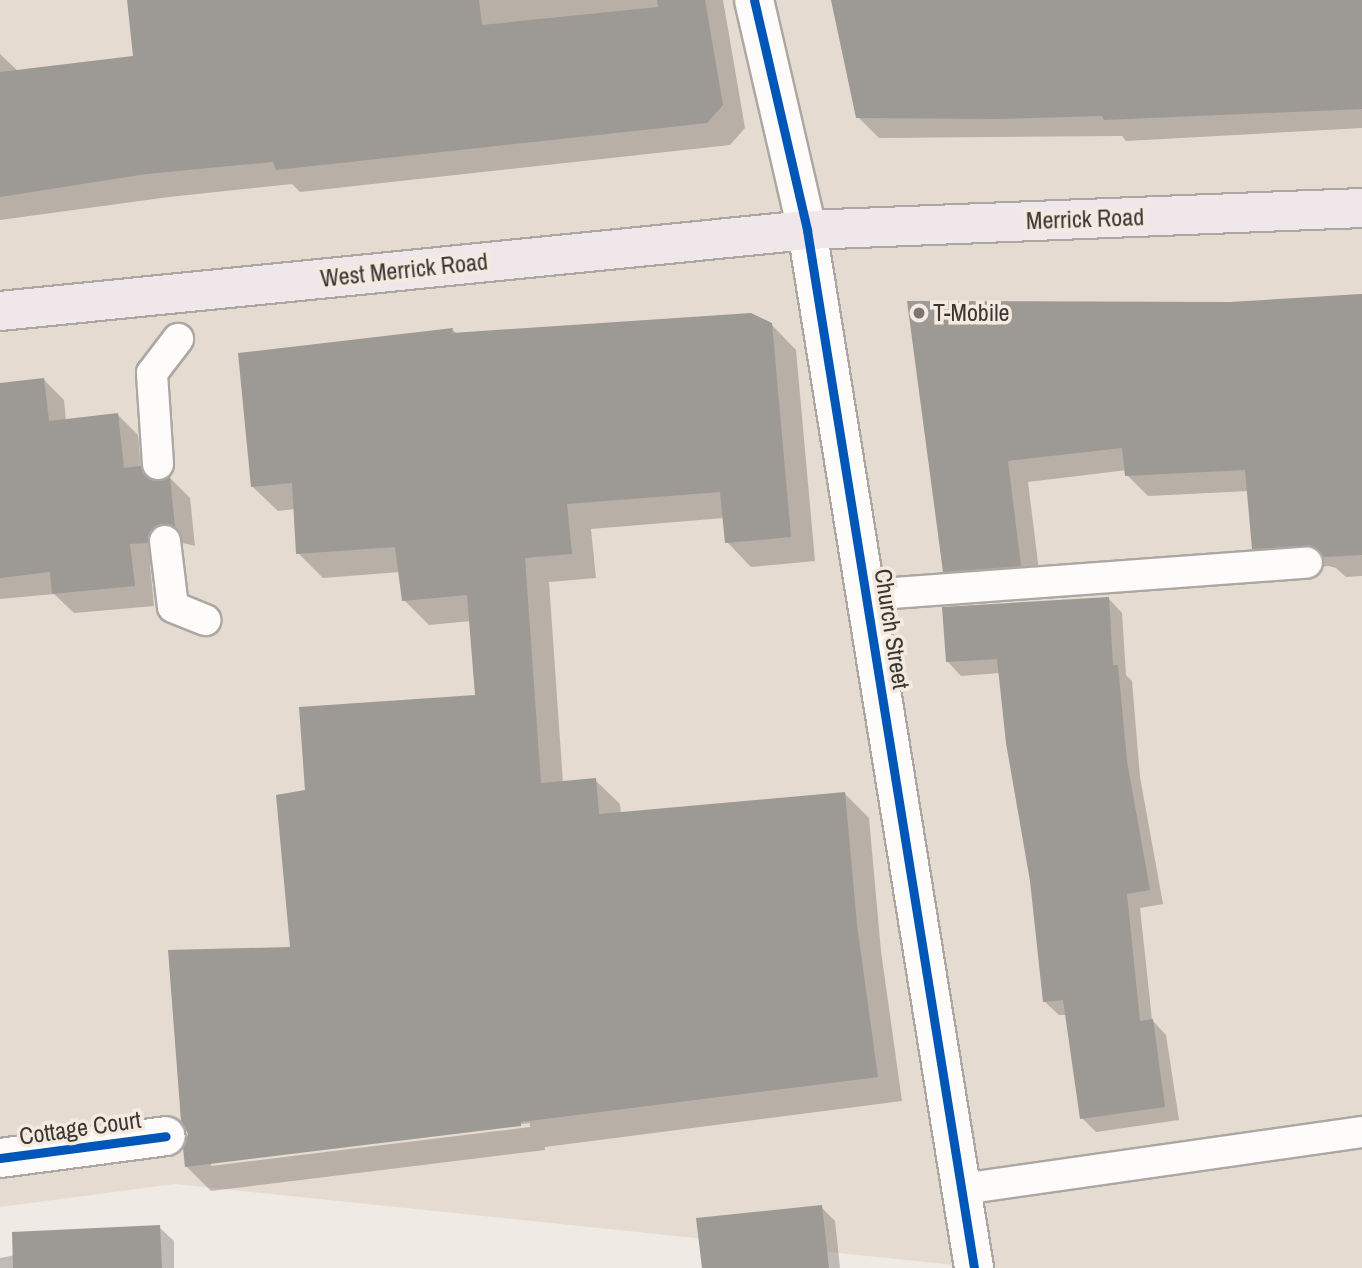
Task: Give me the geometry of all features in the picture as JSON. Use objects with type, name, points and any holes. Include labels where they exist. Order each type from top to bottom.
[{"type":"main road","name":"Merrick Road","points":[[807,230],[1362,208]]},
{"type":"main road","name":"West Merrick Road","points":[[0,311],[807,230]]},
{"type":"street","name":"Church Street","points":[[754,0],[807,230],[974,1268]]},
{"type":"street","name":"Cottage Court","points":[[0,1158],[166,1136]]},
{"type":"lane","points":[[158,464],[152,373],[178,339]]},
{"type":"lane","points":[[165,541],[173,607],[205,620]]},
{"type":"lane","points":[[866,595],[1307,563]]},
{"type":"lane","points":[[962,1189],[1362,1132]]},
{"type":"shaded area","points":[[0,0],[1362,0],[1362,1268],[983,1268],[175,1184],[0,1207]]},
{"type":"building","points":[[127,0],[479,0],[482,25],[658,7],[657,0],[705,0],[723,105],[707,123],[276,170],[273,162],[146,174],[0,197],[0,72],[133,56]]},
{"type":"building","points":[[831,0],[1362,0],[1362,109],[1104,120],[1102,116],[997,119],[856,118]]},
{"type":"building","points":[[1362,294],[1362,555],[1323,557],[1315,548],[1306,546],[1252,549],[1245,470],[1125,476],[1122,448],[1008,461],[1021,566],[943,572],[907,301],[1230,302]]},
{"type":"building","points":[[751,313],[772,323],[791,537],[725,543],[720,492],[567,504],[572,554],[525,558],[541,783],[596,778],[599,814],[845,792],[857,925],[878,1077],[521,1122],[521,1126],[185,1167],[183,1148],[188,1134],[181,1121],[168,950],[290,947],[276,795],[305,790],[299,707],[475,695],[467,595],[402,601],[395,547],[296,554],[292,483],[251,487],[238,353],[453,328],[452,333]]},
{"type":"building","points":[[44,378],[49,421],[118,413],[124,468],[141,466],[150,479],[158,481],[170,476],[175,528],[162,524],[149,534],[148,543],[130,544],[135,586],[52,594],[50,572],[0,578],[0,383]]},
{"type":"building","points":[[1109,597],[1113,665],[1118,665],[1127,761],[1150,890],[1127,894],[1140,1021],[1153,1019],[1165,1107],[1080,1119],[1063,1000],[1043,1002],[1030,881],[1006,743],[997,659],[946,662],[942,607]]},
{"type":"building","points":[[822,1205],[829,1268],[702,1268],[696,1218]]},
{"type":"building","points":[[160,1225],[162,1268],[13,1268],[12,1232]]},
{"type":"cycle path","points":[[754,0],[807,230],[974,1268]]},
{"type":"cycle path","points":[[0,1158],[166,1136]]},
{"type":"place","name":"T-Mobile","points":[[919,313]]}]
